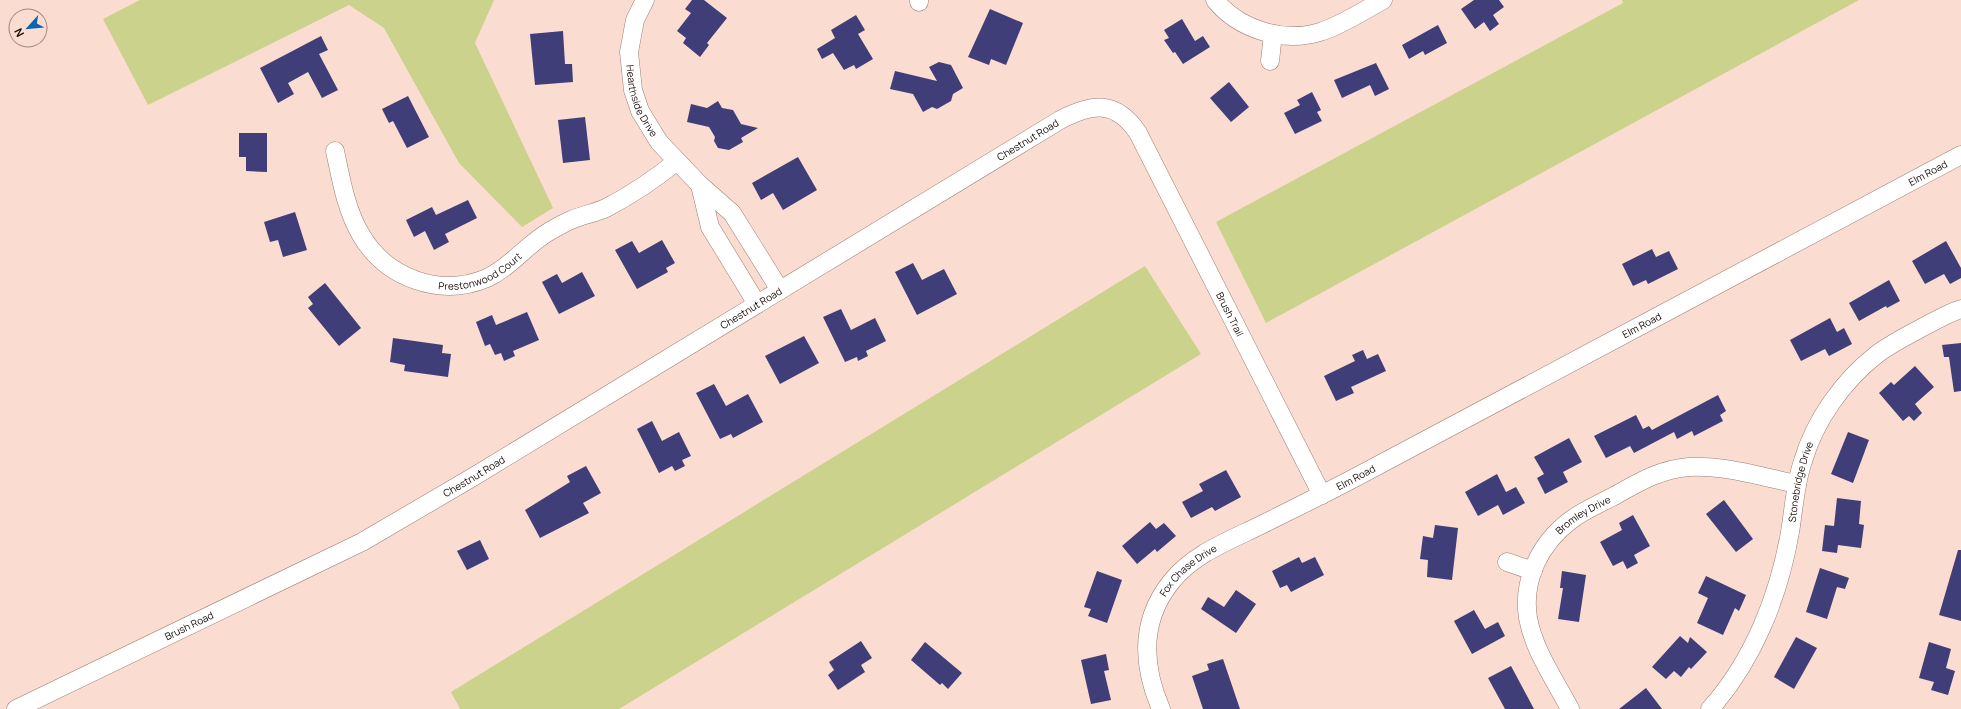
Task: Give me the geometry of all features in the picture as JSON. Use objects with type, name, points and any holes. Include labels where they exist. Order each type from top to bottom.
[{"type":"street","name":"Hearthside Drive","points":[[645,0],[636,20],[631,39],[630,64],[633,90],[648,126],[659,142],[700,185],[732,213],[780,290]]},
{"type":"street","points":[[1215,0],[1230,15],[1244,24],[1273,34],[1293,35],[1319,32],[1334,26],[1383,0]]},
{"type":"street","points":[[1270,61],[1273,34]]},
{"type":"street","name":"Chestnut Road","points":[[362,542],[473,477],[1074,112],[1086,108],[1098,107],[1109,109],[1120,114],[1131,122],[1138,133]]},
{"type":"street","name":"Brush Trail","points":[[1138,133],[1322,495]]},
{"type":"street","name":"Prestonwood Court","points":[[335,151],[345,194],[354,220],[360,235],[374,253],[391,268],[402,275],[432,285],[450,286],[475,282],[497,272],[548,232],[570,220],[605,208],[622,199],[655,179],[677,161]]},
{"type":"street","name":"Elm Road","points":[[1322,495],[1961,155]]},
{"type":"street","points":[[700,185],[710,226],[757,304]]},
{"type":"street","name":"Stonebridge Drive","points":[[1710,709],[1736,675],[1751,649],[1770,606],[1782,568],[1796,484],[1810,442],[1824,415],[1836,396],[1854,375],[1876,355],[1900,340],[1961,309]]},
{"type":"street","name":"Bromley Drive","points":[[1570,709],[1532,633],[1528,613],[1527,595],[1533,571],[1546,545],[1553,535],[1571,520],[1647,478],[1659,473],[1680,468],[1702,467],[1796,484]]},
{"type":"street","name":"Fox Chase Drive","points":[[1161,709],[1148,673],[1146,653],[1148,631],[1153,615],[1161,596],[1172,581],[1185,567],[1204,553],[1322,495]]},
{"type":"street","name":"Brush Road","points":[[16,709],[362,542]]},
{"type":"street","points":[[1506,562],[1533,571]]},
{"type":"green space","points":[[140,0],[494,0],[475,43],[553,208],[522,227],[459,163],[384,28],[349,5],[148,105],[103,19]]},
{"type":"green space","points":[[1622,0],[1859,0],[1266,323],[1216,222],[1623,3]]},
{"type":"green space","points":[[1145,266],[1201,354],[619,709],[460,709],[451,692]]},
{"type":"building","points":[[692,0],[704,0],[727,18],[707,43],[709,45],[700,57],[683,43],[686,38],[677,31],[691,13],[685,9]]},
{"type":"building","points":[[1474,0],[1499,0],[1504,7],[1493,15],[1499,24],[1490,31],[1484,22],[1475,29],[1461,9]]},
{"type":"building","points":[[990,9],[1023,23],[1006,65],[991,59],[989,65],[968,57]]},
{"type":"building","points":[[856,15],[865,30],[858,34],[873,59],[856,69],[854,65],[844,70],[833,53],[822,59],[817,49],[835,38],[831,30]]},
{"type":"building","points":[[1182,19],[1195,41],[1203,36],[1210,47],[1183,64],[1164,40],[1169,38],[1164,30]]},
{"type":"building","points":[[1438,25],[1447,43],[1425,55],[1423,51],[1409,59],[1402,45]]},
{"type":"building","points":[[563,31],[565,64],[572,64],[573,82],[535,85],[530,34]]},
{"type":"building","points":[[321,36],[328,50],[319,54],[338,90],[322,98],[308,72],[288,83],[294,94],[278,103],[260,68]]},
{"type":"building","points":[[939,62],[951,65],[963,88],[953,94],[951,101],[937,109],[932,107],[923,112],[913,94],[890,89],[895,71],[937,81],[929,67]]},
{"type":"building","points":[[1376,63],[1389,89],[1375,96],[1370,85],[1342,98],[1334,80]]},
{"type":"building","points":[[1229,82],[1249,107],[1231,122],[1210,98]]},
{"type":"building","points":[[1312,92],[1321,110],[1317,112],[1322,121],[1295,134],[1284,113],[1300,105],[1297,100]]},
{"type":"building","points":[[408,96],[429,137],[407,148],[393,121],[389,123],[382,109]]},
{"type":"building","points":[[718,101],[722,108],[733,110],[741,124],[758,128],[741,138],[743,142],[729,150],[718,148],[714,141],[715,137],[709,127],[687,122],[691,104],[707,108]]},
{"type":"building","points":[[585,117],[590,160],[563,163],[558,120]]},
{"type":"building","points":[[239,133],[267,133],[267,172],[246,171],[246,157],[239,157]]},
{"type":"building","points":[[798,157],[817,190],[783,210],[773,193],[761,200],[752,183]]},
{"type":"building","points":[[468,200],[477,218],[445,234],[449,242],[434,250],[425,231],[414,237],[406,220],[432,207],[436,215]]},
{"type":"building","points":[[295,212],[307,250],[283,257],[278,240],[270,242],[264,222]]},
{"type":"building","points":[[662,240],[675,263],[666,268],[668,272],[637,289],[615,250],[632,241],[639,253]]},
{"type":"building","points":[[1946,241],[1961,268],[1961,278],[1950,284],[1944,274],[1925,284],[1912,261]]},
{"type":"building","points":[[1652,249],[1656,257],[1669,251],[1678,269],[1648,284],[1646,280],[1633,286],[1622,264]]},
{"type":"building","points":[[913,263],[922,280],[944,269],[957,294],[917,315],[895,272]]},
{"type":"building","points":[[582,272],[595,296],[559,314],[542,282],[557,274],[562,283]]},
{"type":"building","points":[[1889,280],[1900,301],[1887,308],[1886,306],[1859,321],[1849,303]]},
{"type":"building","points":[[325,283],[361,328],[339,346],[308,308],[313,304],[308,297]]},
{"type":"building","points":[[841,309],[851,330],[875,318],[886,341],[866,351],[868,356],[858,361],[857,357],[845,362],[823,317]]},
{"type":"building","points":[[527,312],[539,340],[513,351],[515,356],[504,361],[501,353],[495,355],[490,344],[485,346],[476,322],[492,315],[496,325]]},
{"type":"building","points":[[1830,318],[1837,332],[1844,328],[1852,344],[1829,356],[1825,349],[1801,361],[1790,340]]},
{"type":"building","points":[[804,336],[819,363],[780,384],[765,356]]},
{"type":"building","points":[[393,338],[443,345],[442,353],[451,354],[448,377],[404,371],[405,365],[390,362]]},
{"type":"building","points":[[1961,343],[1961,391],[1954,392],[1949,357],[1944,357],[1942,345]]},
{"type":"building","points":[[1363,350],[1367,359],[1378,354],[1386,371],[1351,387],[1354,393],[1336,401],[1324,376],[1355,361],[1352,355]]},
{"type":"building","points":[[1915,366],[1934,387],[1915,404],[1922,413],[1914,421],[1909,416],[1903,421],[1879,393],[1891,382],[1894,385]]},
{"type":"building","points":[[714,384],[726,406],[748,394],[763,422],[733,438],[731,434],[720,439],[696,393]]},
{"type":"building","points":[[1718,395],[1726,411],[1720,415],[1723,421],[1694,436],[1692,431],[1677,439],[1674,432],[1634,453],[1630,446],[1606,458],[1594,436],[1636,415],[1643,429],[1649,426],[1652,430]]},
{"type":"building","points":[[652,421],[662,441],[679,432],[691,456],[682,460],[685,466],[675,471],[672,466],[659,473],[637,429]]},
{"type":"building","points":[[1848,432],[1869,440],[1853,483],[1831,474]]},
{"type":"building","points":[[1569,438],[1582,462],[1563,472],[1568,482],[1545,494],[1537,478],[1544,474],[1534,457]]},
{"type":"building","points":[[586,466],[601,493],[583,503],[589,513],[540,538],[525,510],[570,482],[567,476]]},
{"type":"building","points":[[1226,470],[1241,497],[1215,511],[1212,507],[1191,518],[1182,502],[1203,491],[1199,484]]},
{"type":"building","points":[[1497,474],[1506,492],[1516,487],[1525,503],[1503,515],[1498,505],[1478,516],[1465,492]]},
{"type":"building","points":[[1837,498],[1861,501],[1859,524],[1864,525],[1861,548],[1838,545],[1837,553],[1822,551],[1825,525],[1834,526]]},
{"type":"building","points":[[1724,500],[1753,539],[1736,552],[1706,514]]},
{"type":"building","points":[[1633,515],[1650,546],[1634,555],[1638,563],[1627,569],[1623,561],[1613,566],[1600,542],[1622,530],[1619,523]]},
{"type":"building","points":[[1150,522],[1156,529],[1164,523],[1176,536],[1157,552],[1155,549],[1137,564],[1122,546]]},
{"type":"building","points":[[1435,525],[1458,528],[1452,580],[1427,577],[1428,560],[1420,559],[1423,536],[1433,538]]},
{"type":"building","points":[[480,540],[489,559],[467,570],[457,551]]},
{"type":"building","points":[[1958,550],[1961,550],[1961,621],[1939,615]]},
{"type":"building","points":[[1299,557],[1302,563],[1315,557],[1324,575],[1291,592],[1287,585],[1280,588],[1272,571]]},
{"type":"building","points":[[1820,568],[1849,578],[1845,589],[1837,587],[1827,619],[1806,612]]},
{"type":"building","points":[[1097,571],[1122,580],[1107,623],[1088,616],[1091,609],[1084,607]]},
{"type":"building","points":[[1562,571],[1586,575],[1579,622],[1558,619],[1563,588],[1560,588]]},
{"type":"building","points":[[1706,576],[1746,595],[1739,611],[1735,608],[1723,635],[1697,623],[1708,598],[1698,593]]},
{"type":"building","points":[[1236,590],[1256,604],[1236,633],[1201,609],[1208,597],[1224,607]]},
{"type":"building","points":[[1474,610],[1485,629],[1498,622],[1505,636],[1472,654],[1454,621]]},
{"type":"building","points":[[1680,636],[1688,643],[1690,637],[1707,652],[1691,669],[1689,667],[1681,677],[1674,671],[1666,679],[1652,667]]},
{"type":"building","points":[[1796,637],[1817,648],[1794,689],[1774,677]]},
{"type":"building","points":[[861,641],[872,658],[861,665],[865,672],[838,690],[828,675],[834,670],[829,662]]},
{"type":"building","points":[[925,642],[962,673],[948,689],[942,683],[940,685],[911,660]]},
{"type":"building","points":[[1929,642],[1951,649],[1946,668],[1955,671],[1948,695],[1931,690],[1934,682],[1919,678]]},
{"type":"building","points":[[1106,654],[1109,670],[1104,671],[1111,700],[1091,704],[1081,660]]},
{"type":"building","points":[[1223,659],[1240,709],[1203,709],[1192,676],[1209,670],[1207,664]]},
{"type":"building","points":[[1511,666],[1534,709],[1505,709],[1488,678]]},
{"type":"building","points":[[1646,688],[1662,709],[1619,709]]}]
